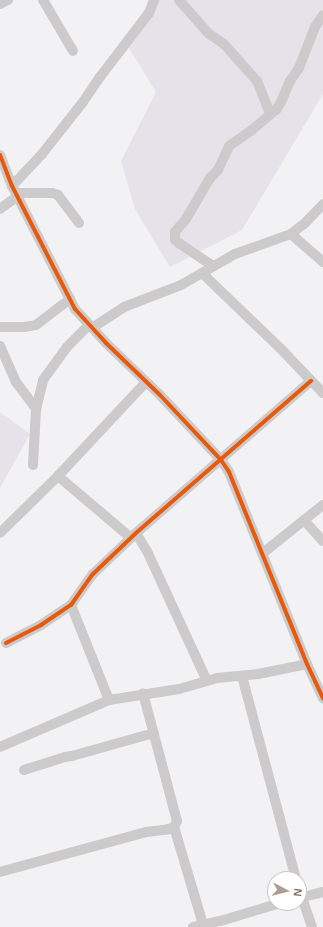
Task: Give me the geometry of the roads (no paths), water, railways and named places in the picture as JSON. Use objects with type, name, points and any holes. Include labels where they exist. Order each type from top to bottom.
[{"type":"street","points":[[0,4],[8,0]]},
{"type":"street","points":[[43,0],[73,51]]},
{"type":"street","points":[[0,209],[15,192],[149,13],[154,0]]},
{"type":"street","points":[[178,0],[208,33],[224,44],[257,81],[270,114]]},
{"type":"street","points":[[213,266],[175,240],[175,232],[186,219],[210,178],[218,170],[229,146],[250,132],[281,102],[290,81],[299,68],[315,27],[323,15]]},
{"type":"street","points":[[0,155],[15,192],[75,309],[221,460],[230,472],[307,664],[323,699]]},
{"type":"street","points":[[15,192],[52,193],[58,195],[79,223]]},
{"type":"street","points":[[33,465],[38,396],[47,373],[67,347],[91,326],[124,307],[181,285],[235,254],[291,234],[304,224],[323,204]]},
{"type":"street","points":[[291,234],[323,262]]},
{"type":"street","points":[[202,273],[283,351],[323,393]]},
{"type":"street","points":[[0,327],[24,327],[36,325],[70,299]]},
{"type":"street","points":[[0,346],[16,382],[36,409]]},
{"type":"street","points":[[0,532],[58,476],[146,382]]},
{"type":"street","points":[[6,643],[71,606],[93,574],[133,536],[312,382]]},
{"type":"street","points":[[58,476],[133,536],[147,551],[207,681]]},
{"type":"street","points":[[263,553],[323,505]]},
{"type":"street","points":[[304,520],[323,541]]},
{"type":"street","points":[[71,606],[109,700]]},
{"type":"street","points":[[0,747],[109,700],[178,689],[207,681],[307,664]]},
{"type":"street","points":[[242,676],[294,871]]},
{"type":"street","points":[[143,694],[177,821],[174,827],[198,925],[224,920],[267,907]]},
{"type":"street","points":[[24,770],[64,757],[154,733]]},
{"type":"street","points":[[0,872],[146,832],[174,827]]},
{"type":"street","points":[[307,894],[323,892]]},
{"type":"street","points":[[306,911],[312,927]]}]
